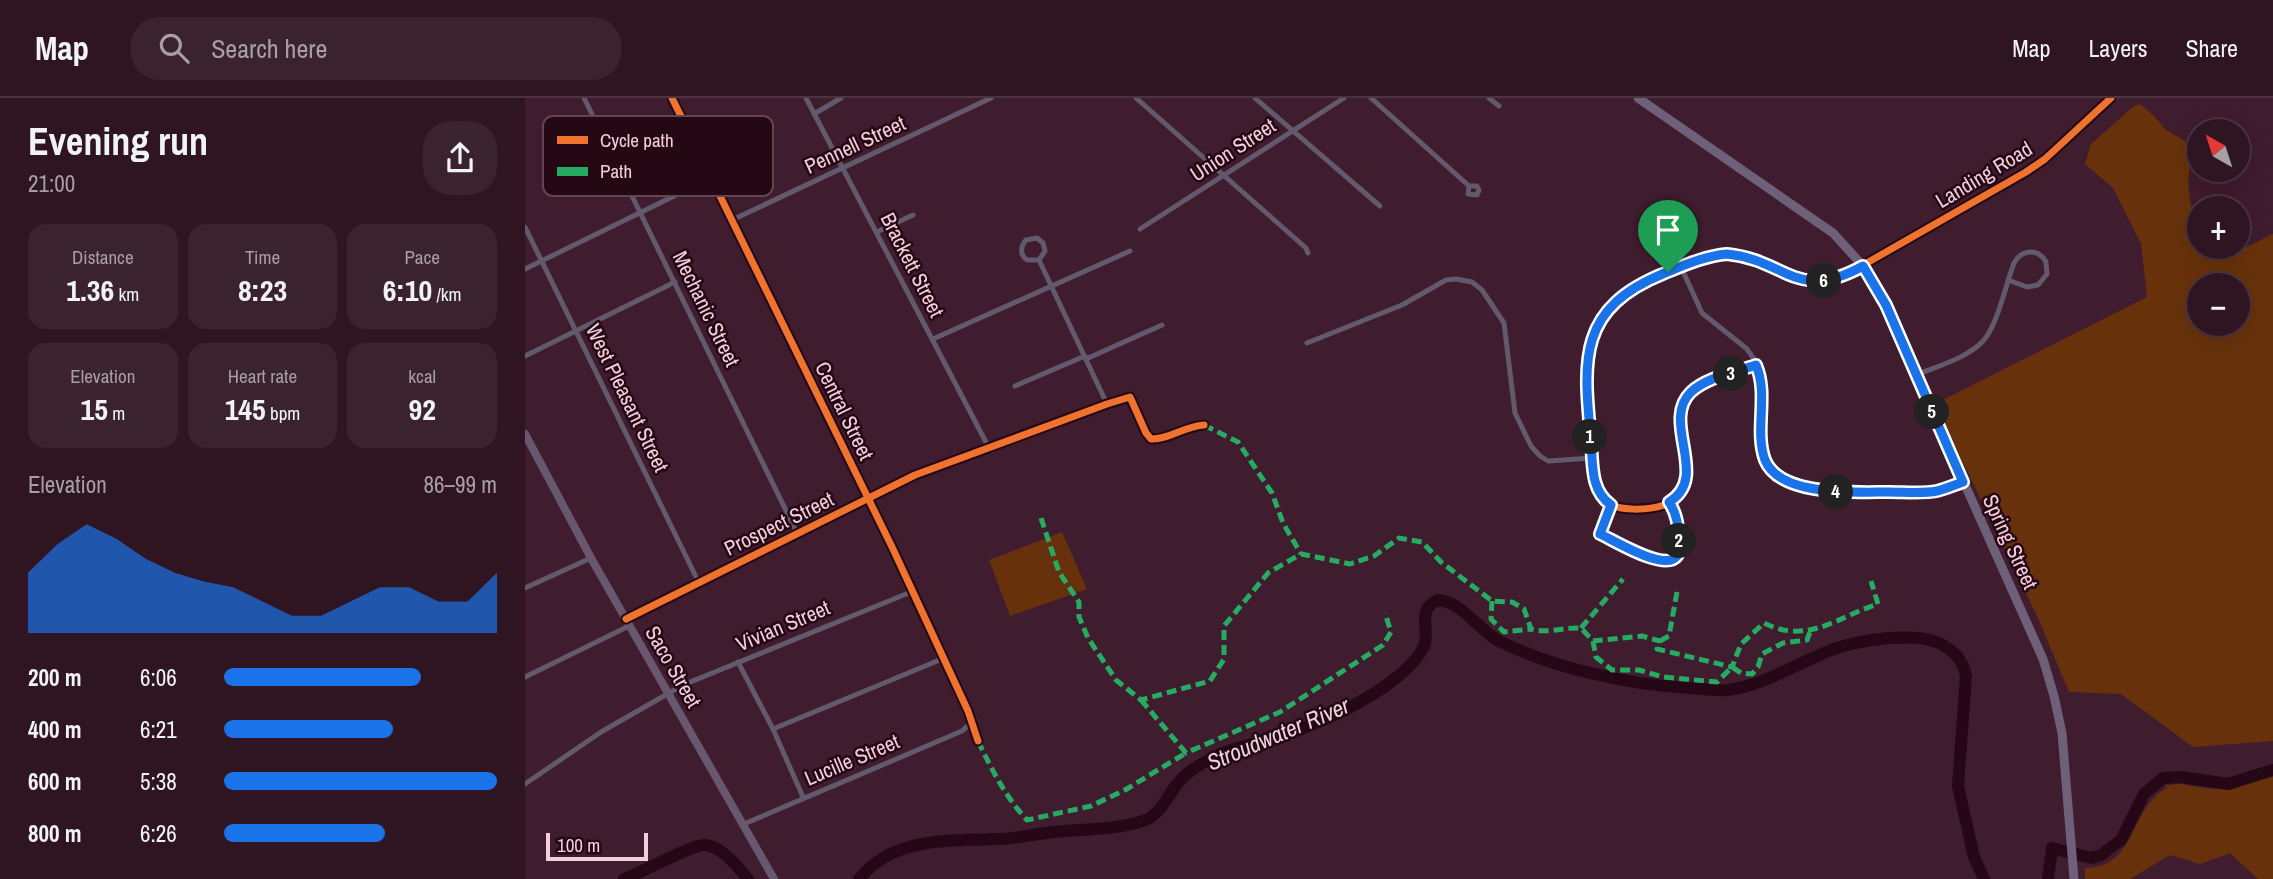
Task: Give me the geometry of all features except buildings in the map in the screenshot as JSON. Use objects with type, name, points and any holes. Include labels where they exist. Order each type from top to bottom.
[{"type":"main road","name":"Spring Street","points":[[1638,98],[1833,233],[1863,266],[1886,305],[2027,622],[2054,696],[2064,752],[2074,879]]},
{"type":"main road","name":"Saco Street","points":[[525,434],[627,623],[774,879]]},
{"type":"street","name":"Mechanic Street","points":[[585,98],[594,116]]},
{"type":"street","name":"Central Street","points":[[672,98],[681,116]]},
{"type":"street","name":"Brackett Street","points":[[806,98],[989,448]]},
{"type":"street","points":[[814,114],[841,98]]},
{"type":"street","name":"Pennell Street","points":[[732,220],[991,98]]},
{"type":"street","points":[[1136,98],[1306,248],[1308,253]]},
{"type":"street","points":[[1255,98],[1380,206]]},
{"type":"street","name":"Union Street","points":[[1140,229],[1344,98]]},
{"type":"street","points":[[1371,98],[1469,186]]},
{"type":"street","points":[[1489,98],[1499,106]]},
{"type":"street","name":"Landing Road","points":[[1611,505],[1596,487],[1586,391],[1590,346],[1598,324],[1607,310],[1624,294],[1644,282],[1716,255],[1738,255],[1788,275],[1817,282],[1844,276],[2026,172],[2045,159],[2111,98]]},
{"type":"street","name":"Mechanic Street","points":[[633,196],[798,535]]},
{"type":"street","points":[[525,269],[674,196]]},
{"type":"street","name":"Central Street","points":[[720,196],[868,499],[971,719],[970,724],[978,741]]},
{"type":"street","points":[[877,232],[913,215]]},
{"type":"street","name":"West Pleasant Street","points":[[525,227],[699,583]]},
{"type":"street","points":[[1029,239],[1037,239],[1043,243],[1045,251],[1039,260],[1031,262],[1022,255],[1021,247],[1029,239]]},
{"type":"street","points":[[933,339],[1131,251]]},
{"type":"street","points":[[1916,375],[1968,353],[1984,340],[1991,330],[2008,280],[2015,260],[2024,253],[2036,253],[2046,262],[2047,274],[2038,285],[2027,287],[2008,280]]},
{"type":"street","points":[[1039,260],[1107,404],[1130,397],[1151,439],[1204,425]]},
{"type":"street","points":[[1681,267],[1702,313],[1747,349],[1756,365],[1761,384],[1764,455],[1772,471],[1782,479],[1837,492],[1931,492],[1963,482]]},
{"type":"street","points":[[1307,343],[1402,305],[1446,280],[1472,282],[1482,290],[1506,329],[1514,413],[1531,446],[1548,461],[1592,458]]},
{"type":"street","points":[[525,356],[675,282]]},
{"type":"street","points":[[1015,386],[1161,325]]},
{"type":"street","points":[[1669,502],[1676,515],[1679,551],[1673,559],[1663,561],[1652,558],[1600,534],[1611,505],[1629,508],[1656,506],[1679,495],[1686,478],[1680,418],[1687,397],[1706,383],[1756,365]]},
{"type":"street","name":"Prospect Street","points":[[525,677],[699,583],[915,475],[1107,404]]},
{"type":"street","points":[[525,588],[591,558]]},
{"type":"street","name":"Vivian Street","points":[[525,784],[601,732],[668,693],[911,592]]},
{"type":"street","points":[[773,729],[942,659]]},
{"type":"street","points":[[738,662],[773,729],[803,797]]},
{"type":"street","name":"Lucille Street","points":[[744,824],[962,731],[970,724]]},
{"type":"shaded area","points":[[2140,104],[2166,130],[2187,142],[2190,196],[2187,196],[2187,259],[2250,259],[2250,245],[2273,234],[2273,741],[2193,747],[2121,694],[2069,692],[2038,618],[1935,404],[2147,297],[2141,244],[2113,188],[2085,164],[2091,144],[2134,106]]},
{"type":"shaded area","points":[[1062,532],[1087,589],[1010,616],[989,560]]},
{"type":"shaded area","points":[[2261,771],[2273,775],[2273,879],[2258,879],[2230,853],[2200,864],[2170,855],[2130,879],[2085,879],[2085,868],[2102,865],[2115,858],[2124,848],[2145,809],[2154,797],[2167,788],[2165,785],[2228,789],[2237,787]]},
{"type":"waterway","name":"Stroudwater River","points":[[859,879],[888,855],[922,844],[1110,828],[1143,821],[1155,814],[1182,779],[1203,763],[1228,751],[1324,720],[1384,687],[1412,664],[1421,651],[1426,640],[1425,615],[1431,604],[1438,600],[1455,606],[1491,636],[1520,651],[1592,674],[1667,686],[1718,690],[1740,688],[1831,650],[1866,641],[1915,638],[1941,644],[1958,657],[1966,676],[1958,786],[1974,857],[1984,879]]},
{"type":"waterway","name":"Stroudwater River","points":[[2048,879],[2052,848],[2091,858],[2101,855],[2121,840],[2144,794],[2163,778],[2181,777],[2228,784],[2273,770]]},
{"type":"waterway","name":"Stroudwater River","points":[[624,879],[690,849],[706,845],[724,853],[748,879]]},
{"type":"marked path","points":[[1204,425],[1238,442],[1272,493],[1283,523],[1301,554]]},
{"type":"marked path","points":[[1041,518],[1059,572],[1079,602],[1079,617],[1088,638],[1116,680],[1141,700],[1210,681],[1224,659],[1224,626],[1268,573],[1301,554],[1350,564],[1374,556],[1399,538],[1422,542],[1441,562],[1492,601],[1512,602],[1524,609],[1531,629],[1544,631],[1581,628],[1593,641],[1642,636],[1660,641],[1657,649],[1732,667],[1741,644],[1764,623],[1780,629],[1809,630],[1878,604],[1871,581]]},
{"type":"marked path","points":[[1581,628],[1623,579]]},
{"type":"marked path","points":[[1660,641],[1669,636],[1677,592]]},
{"type":"marked path","points":[[1492,601],[1491,619],[1504,632],[1531,629]]},
{"type":"marked path","points":[[1141,700],[1186,753],[1280,712],[1383,645],[1391,632],[1385,613]]},
{"type":"marked path","points":[[1593,641],[1596,657],[1612,670],[1639,670],[1663,677],[1717,682],[1732,667],[1741,673],[1752,674],[1758,667],[1762,654],[1783,643],[1807,640],[1810,632]]},
{"type":"marked path","points":[[978,741],[1006,792],[1027,820],[1091,806],[1125,790],[1186,753]]},
{"type":"cycle path","points":[[672,98],[681,116]]},
{"type":"cycle path","points":[[1756,365],[1711,380],[1689,395],[1682,408],[1681,422],[1685,485],[1678,497],[1664,505],[1643,509],[1626,509],[1605,500],[1593,475],[1587,407],[1588,353],[1597,326],[1621,296],[1651,278],[1697,260],[1726,254],[1752,259],[1802,278],[1828,280],[1844,276],[2026,172],[2045,159],[2111,98]]},
{"type":"cycle path","points":[[720,196],[893,549],[968,711],[978,741]]},
{"type":"cycle path","points":[[626,619],[915,475],[1107,404],[1130,397],[1151,439],[1204,425]]},
{"type":"route","points":[[1727,254],[1748,258],[1788,275],[1817,282],[1844,276],[1863,266],[1886,305],[1963,482],[1931,492],[1837,492],[1782,479],[1768,466],[1764,455],[1761,384],[1756,365],[1700,386],[1691,392],[1682,406],[1680,418],[1687,473],[1679,495],[1669,502],[1677,520],[1677,556],[1663,561],[1655,559],[1600,534],[1611,505],[1599,492],[1594,481],[1586,391],[1592,338],[1612,304],[1637,285],[1668,272],[1705,257],[1727,254]]}]
